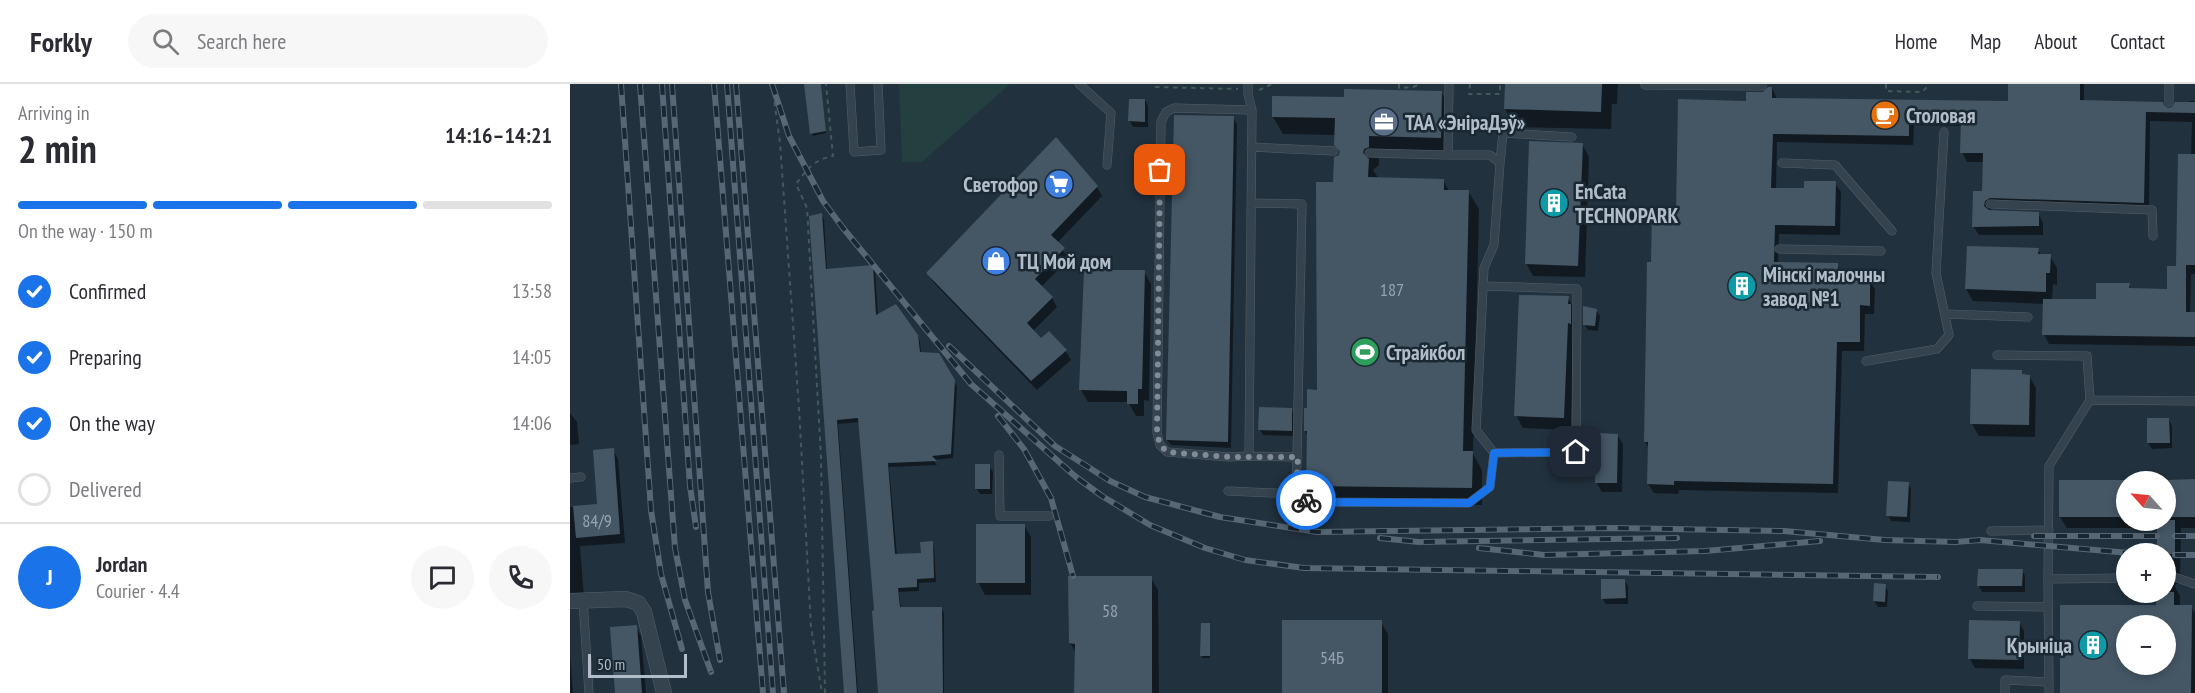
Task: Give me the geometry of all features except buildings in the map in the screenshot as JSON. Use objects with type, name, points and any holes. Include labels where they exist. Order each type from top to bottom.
[{"type":"street","points":[[576,601],[627,599],[638,603],[644,612],[664,693]]},
{"type":"lane","points":[[850,84],[854,152],[881,150],[878,84]]},
{"type":"lane","points":[[1079,84],[1111,113],[1107,165]]},
{"type":"lane","points":[[1448,155],[1449,84]]},
{"type":"lane","points":[[1645,85],[1762,86],[1762,84]]},
{"type":"lane","points":[[2169,84],[2169,102]]},
{"type":"lane","points":[[1248,87],[1252,110],[1249,456]]},
{"type":"lane","points":[[1252,110],[1174,108],[1166,112],[1161,122],[1157,433],[1160,445],[1167,452],[1229,457],[1298,457]]},
{"type":"lane","points":[[1866,361],[1937,349],[1949,335],[1936,273],[1944,132]]},
{"type":"lane","points":[[1228,491],[1296,494],[1311,502],[1469,503],[1490,487],[1494,453],[1476,430],[1484,268],[1494,245],[1503,133],[1572,137]]},
{"type":"lane","points":[[1251,147],[1334,151]]},
{"type":"lane","points":[[1369,153],[1490,155],[1500,163]]},
{"type":"lane","points":[[1782,163],[1835,165],[1892,231]]},
{"type":"lane","points":[[1251,203],[1302,204],[1296,494]]},
{"type":"lane","points":[[1990,204],[2152,210],[2153,236]]},
{"type":"lane","points":[[1779,249],[1881,251]]},
{"type":"lane","points":[[1483,286],[1578,289],[1576,452],[1494,453]]},
{"type":"lane","points":[[1945,314],[2028,317]]},
{"type":"lane","points":[[1997,355],[2087,357],[2090,400],[2049,466],[2049,693]]},
{"type":"lane","points":[[2090,400],[2195,401]]},
{"type":"lane","points":[[999,455],[1000,516],[1049,516]]},
{"type":"lane","points":[[570,478],[580,477]]},
{"type":"lane","points":[[1991,531],[2049,530]]},
{"type":"lane","points":[[2048,579],[2116,578]]},
{"type":"lane","points":[[2176,578],[2195,584]]},
{"type":"lane","points":[[576,601],[589,693]]},
{"type":"lane","points":[[1977,606],[2048,607]]},
{"type":"lane","points":[[2005,693],[2005,680],[2049,682]]},
{"type":"path","points":[[772,84],[780,143],[811,627],[824,693]]},
{"type":"path","points":[[824,693],[821,457],[812,287],[807,208],[796,184],[806,170],[820,158],[833,156],[826,84]]},
{"type":"path","points":[[1155,87],[1248,87],[1261,90],[1272,84]]},
{"type":"path","points":[[1399,84],[1399,88],[1420,84]]},
{"type":"path","points":[[1470,84],[1469,94],[1500,94],[1500,84]]},
{"type":"path","points":[[1886,84],[1886,91],[1922,92],[1930,84]]},
{"type":"green space","points":[[899,84],[1010,84],[922,162],[902,162]]},
{"type":"railway","points":[[621,84],[651,510],[661,574],[682,649]]},
{"type":"railway","points":[[640,84],[675,548],[685,600],[711,672]]},
{"type":"railway","points":[[662,84],[690,486],[696,527]]},
{"type":"railway","points":[[672,84],[708,592],[720,660]]},
{"type":"railway","points":[[714,84],[763,693]]},
{"type":"railway","points":[[727,84],[773,693]]},
{"type":"railway","points":[[736,84],[784,693]]},
{"type":"railway","points":[[772,84],[789,136],[823,201],[971,384],[1076,477],[1150,525],[1205,548],[1245,560],[1304,568],[1938,577]]},
{"type":"railway","points":[[949,346],[1055,446],[1110,481],[1145,497],[1220,517],[1317,532],[1616,528],[1784,531],[1885,540],[1956,542],[1980,540],[2116,552]]},
{"type":"railway","points":[[998,416],[1024,449],[1051,498],[1073,576]]},
{"type":"railway","points":[[2034,536],[2157,536]]},
{"type":"railway","points":[[2175,536],[2195,536]]},
{"type":"railway","points":[[1380,538],[1419,542],[1677,538]]},
{"type":"railway","points":[[1479,548],[1544,555],[1705,551],[1820,541]]},
{"type":"railway","points":[[2176,555],[2195,555]]},
{"type":"way so far","points":[[1160,170],[1157,433],[1160,445],[1167,452],[1229,457],[1298,457],[1296,494],[1306,500]]},
{"type":"place","name":"Столовая","points":[[1885,115]]},
{"type":"place","name":"ТАА «ЭніраДэў»","points":[[1384,122]]},
{"type":"place","name":"Светофор","points":[[1059,184]]},
{"type":"place","name":"EnCata TECHNOPARK","points":[[1554,203]]},
{"type":"place","name":"ТЦ Мой дом","points":[[996,261]]},
{"type":"place","name":"Мінскі малочны завод №1","points":[[1742,286]]},
{"type":"place","name":"Страйкбол","points":[[1365,352]]},
{"type":"place","name":"Крыніца","points":[[2093,645]]},
{"type":"route","points":[[1306,500],[1311,502],[1469,503],[1490,487],[1494,453],[1576,452]]}]
